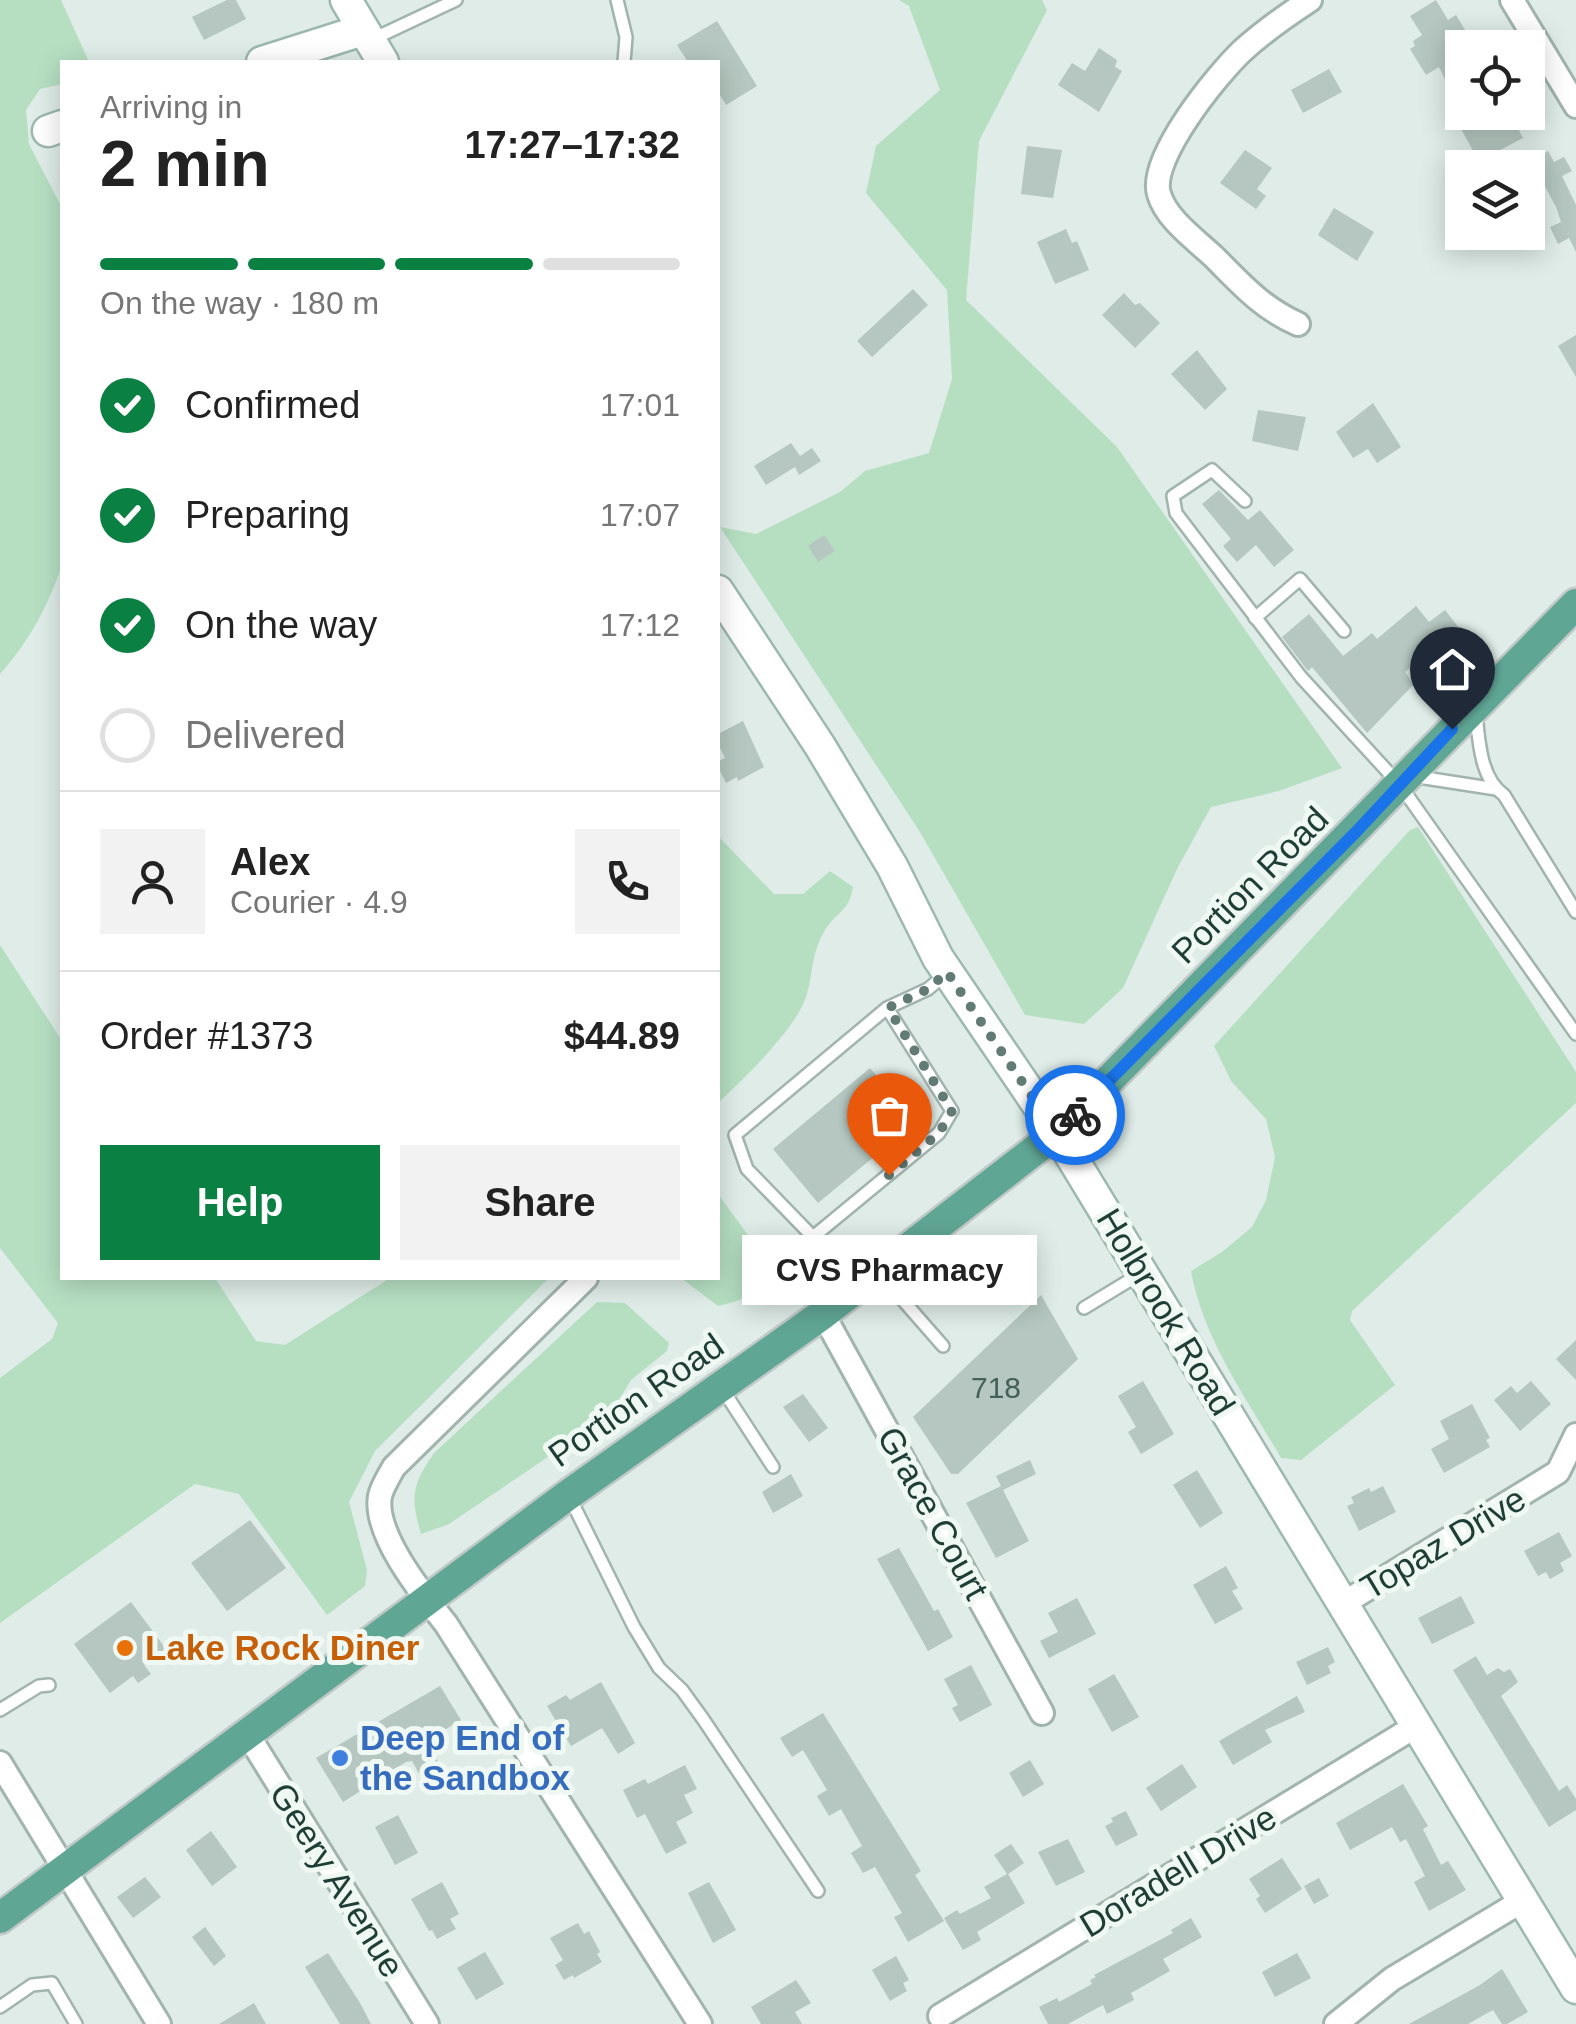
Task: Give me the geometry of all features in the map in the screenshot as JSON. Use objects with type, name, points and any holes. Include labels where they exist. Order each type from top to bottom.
[{"type":"main road","name":"Portion Road","points":[[0,1918],[568,1495],[823,1314],[1057,1133],[1576,604]]},
{"type":"street","points":[[274,60],[372,44],[346,0]]},
{"type":"street","points":[[1298,324],[1271,312],[1182,226],[1166,208],[1157,181],[1162,158],[1171,144],[1241,52],[1310,0]]},
{"type":"street","points":[[1512,0],[1576,106]]},
{"type":"street","name":"Holbrook Road","points":[[720,593],[830,763],[892,866],[947,972],[1057,1133],[1576,1988]]},
{"type":"street","points":[[584,1280],[394,1468],[380,1494],[379,1518],[427,1601],[446,1624],[700,2024]]},
{"type":"street","name":"Grace Court","points":[[823,1314],[1042,1714]]},
{"type":"street","name":"Topaz Drive","points":[[1344,1603],[1558,1472],[1576,1436]]},
{"type":"street","points":[[1558,1472],[1576,1489]]},
{"type":"street","name":"Doradell Drive","points":[[940,2016],[1416,1726]]},
{"type":"street","name":"Geery Avenue","points":[[248,1735],[426,2024]]},
{"type":"street","points":[[0,1763],[159,2024]]},
{"type":"street","points":[[1336,2024],[1392,1979],[1522,1901]]},
{"type":"lane","points":[[372,44],[456,0]]},
{"type":"lane","points":[[617,0],[626,37],[624,60]]},
{"type":"lane","points":[[1246,501],[1212,470],[1173,496],[1176,513],[1301,676],[1404,780],[1576,1034]]},
{"type":"lane","points":[[1255,618],[1300,579],[1344,630]]},
{"type":"lane","points":[[1474,706],[1479,744],[1496,789]]},
{"type":"lane","points":[[1404,780],[1496,789],[1504,795],[1576,912]]},
{"type":"lane","points":[[943,1346],[813,1237],[747,1168],[735,1135],[888,1008],[928,989],[947,972]]},
{"type":"lane","points":[[813,1237],[939,1133],[952,1111],[888,1008]]},
{"type":"lane","points":[[1084,1308],[1142,1272]]},
{"type":"lane","points":[[721,1386],[772,1468]]},
{"type":"lane","points":[[568,1495],[651,1654],[703,1719],[818,1892]]},
{"type":"lane","points":[[0,1710],[39,1686],[49,1686]]},
{"type":"lane","points":[[0,2006],[32,1985],[52,1983],[76,2024]]},
{"type":"green space","points":[[0,0],[61,0],[88,60],[60,60],[60,84],[40,89],[26,110],[29,144],[60,204],[60,570],[37,623],[0,674]]},
{"type":"green space","points":[[899,0],[1042,0],[1047,10],[979,141],[966,300],[1117,447],[1342,768],[1279,791],[1211,807],[1177,869],[1123,988],[1084,1024],[1025,1015],[920,832],[720,527],[756,534],[840,492],[865,471],[929,453],[952,379],[947,290],[866,193],[876,146],[940,90],[909,6]]},
{"type":"green space","points":[[1418,827],[1576,1072],[1576,1103],[1352,1311],[1350,1320],[1395,1385],[1301,1460],[1281,1458],[1216,1344],[1191,1271],[1252,1227],[1266,1200],[1275,1157],[1266,1119],[1231,1081],[1214,1046],[1410,830]]},
{"type":"green space","points":[[720,838],[774,894],[803,894],[830,871],[853,887],[846,907],[820,939],[800,1010],[720,1101]]},
{"type":"green space","points":[[0,945],[60,1038],[60,1280],[216,1280],[256,1341],[285,1345],[387,1280],[547,1280],[375,1451],[349,1502],[367,1570],[365,1586],[327,1615],[239,1494],[195,1484],[0,1623],[0,1378],[52,1339],[58,1323],[0,1248]]},
{"type":"green space","points":[[720,1197],[772,1268],[763,1284],[751,1294],[718,1306],[684,1280],[720,1280]]},
{"type":"green space","points":[[597,1302],[625,1303],[669,1343],[667,1351],[631,1380],[610,1415],[449,1524],[421,1534],[415,1491],[434,1453]]},
{"type":"building","points":[[227,0],[236,0],[246,19],[204,40],[192,17]]},
{"type":"building","points":[[1436,0],[1448,20],[1456,15],[1465,30],[1445,30],[1445,79],[1439,67],[1426,75],[1410,49],[1422,35],[1410,16]]},
{"type":"building","points":[[717,21],[757,86],[726,105],[720,95],[720,60],[687,60],[677,45]]},
{"type":"building","points":[[1099,48],[1117,60],[1115,67],[1122,71],[1099,112],[1058,85],[1072,63],[1085,71]]},
{"type":"building","points":[[1329,69],[1342,92],[1303,113],[1291,90]]},
{"type":"building","points":[[1462,130],[1519,130],[1523,138],[1500,150],[1473,150]]},
{"type":"building","points":[[1027,146],[1062,150],[1053,198],[1021,194]]},
{"type":"building","points":[[1245,150],[1272,168],[1257,189],[1266,196],[1256,209],[1220,183]]},
{"type":"building","points":[[1548,151],[1554,162],[1564,157],[1572,171],[1562,176],[1576,205],[1576,252],[1569,238],[1558,244],[1550,227],[1561,222],[1545,186]]},
{"type":"building","points":[[1334,208],[1374,232],[1357,261],[1318,235]]},
{"type":"building","points":[[1066,229],[1072,243],[1077,241],[1089,270],[1055,284],[1037,242]]},
{"type":"building","points":[[913,289],[928,305],[872,357],[857,341]]},
{"type":"building","points":[[1124,293],[1160,323],[1135,348],[1102,315]]},
{"type":"building","points":[[1576,335],[1576,377],[1558,346]]},
{"type":"building","points":[[1197,350],[1227,389],[1205,410],[1171,374]]},
{"type":"building","points":[[1373,403],[1401,447],[1377,463],[1368,449],[1353,458],[1336,432]]},
{"type":"building","points":[[1258,410],[1306,417],[1298,451],[1252,441]]},
{"type":"building","points":[[791,443],[800,456],[812,448],[821,461],[799,475],[795,467],[766,485],[754,466]]},
{"type":"building","points":[[1219,490],[1248,520],[1260,510],[1294,550],[1274,567],[1256,545],[1237,562],[1223,546],[1231,539],[1202,504]]},
{"type":"building","points":[[824,535],[835,551],[818,562],[808,546]]},
{"type":"building","points":[[1416,606],[1429,622],[1445,610],[1459,628],[1405,672],[1414,684],[1367,733],[1312,667],[1308,671],[1282,637],[1309,614],[1343,656],[1372,633],[1377,639]]},
{"type":"building","points":[[743,721],[764,767],[726,783],[720,771],[720,760],[725,758],[720,733]]},
{"type":"building","points":[[870,1068],[890,1091],[896,1085],[928,1123],[892,1152],[887,1146],[818,1203],[773,1149]]},
{"type":"building","points":[[1041,1295],[1078,1359],[958,1474],[951,1474],[913,1417]]},
{"type":"building","points":[[1576,1340],[1576,1380],[1556,1359]]},
{"type":"building","points":[[1143,1381],[1174,1434],[1141,1454],[1128,1432],[1136,1427],[1118,1396]]},
{"type":"building","points":[[1531,1381],[1551,1404],[1520,1431],[1494,1400],[1511,1386],[1517,1393]]},
{"type":"building","points":[[803,1394],[828,1428],[809,1442],[783,1407]]},
{"type":"building","points":[[1472,1404],[1490,1438],[1486,1440],[1490,1447],[1444,1473],[1431,1449],[1449,1439],[1440,1421]]},
{"type":"building","points":[[1030,1460],[1036,1474],[1003,1490],[1029,1541],[996,1558],[966,1503],[1001,1486],[996,1476]]},
{"type":"building","points":[[1197,1470],[1223,1513],[1200,1528],[1173,1485]]},
{"type":"building","points":[[791,1474],[803,1496],[773,1513],[762,1492]]},
{"type":"building","points":[[1383,1486],[1396,1512],[1359,1531],[1347,1506],[1354,1503],[1351,1497]]},
{"type":"building","points":[[250,1520],[286,1568],[227,1611],[191,1563]]},
{"type":"building","points":[[1559,1532],[1572,1556],[1560,1563],[1564,1571],[1550,1579],[1546,1572],[1538,1576],[1524,1551]]},
{"type":"building","points":[[899,1548],[953,1637],[928,1651],[877,1559]]},
{"type":"building","points":[[1226,1566],[1238,1588],[1232,1591],[1243,1609],[1215,1624],[1193,1585]]},
{"type":"building","points":[[1461,1596],[1475,1623],[1432,1644],[1418,1618]]},
{"type":"building","points":[[1077,1598],[1096,1634],[1049,1658],[1040,1641],[1058,1632],[1048,1613]]},
{"type":"building","points":[[131,1602],[166,1649],[144,1665],[151,1674],[138,1683],[133,1676],[110,1693],[74,1644]]},
{"type":"building","points":[[1328,1647],[1335,1662],[1328,1666],[1331,1673],[1307,1685],[1296,1662]]},
{"type":"building","points":[[1476,1656],[1487,1675],[1498,1668],[1504,1672],[1510,1669],[1518,1682],[1501,1696],[1559,1791],[1567,1785],[1576,1799],[1576,1810],[1549,1827],[1453,1670]]},
{"type":"building","points":[[971,1665],[992,1705],[960,1722],[952,1708],[958,1705],[944,1679]]},
{"type":"building","points":[[1114,1674],[1139,1717],[1112,1732],[1088,1689]]},
{"type":"building","points":[[601,1682],[635,1743],[618,1754],[602,1728],[571,1746],[547,1706],[566,1695],[570,1700]]},
{"type":"building","points":[[440,1686],[461,1720],[426,1741],[440,1765],[421,1777],[412,1761],[406,1762],[343,1802],[316,1758]]},
{"type":"building","points":[[1297,1696],[1305,1712],[1265,1730],[1272,1742],[1233,1765],[1219,1741]]},
{"type":"building","points":[[823,1713],[921,1871],[915,1875],[944,1921],[908,1942],[894,1917],[902,1913],[875,1867],[863,1873],[851,1853],[862,1846],[841,1809],[829,1816],[817,1796],[827,1790],[803,1750],[792,1757],[780,1738]]},
{"type":"building","points":[[1030,1760],[1044,1784],[1023,1797],[1009,1773]]},
{"type":"building","points":[[1182,1764],[1197,1787],[1161,1811],[1146,1788]]},
{"type":"building","points":[[685,1765],[697,1789],[684,1795],[693,1813],[676,1822],[687,1843],[666,1854],[645,1814],[637,1818],[623,1790],[645,1779],[648,1784]]},
{"type":"building","points":[[1403,1784],[1428,1826],[1423,1829],[1441,1865],[1448,1861],[1466,1890],[1429,1911],[1414,1882],[1425,1876],[1406,1839],[1400,1842],[1392,1827],[1350,1850],[1336,1823]]},
{"type":"building","points":[[1126,1811],[1138,1835],[1116,1846],[1105,1826],[1113,1822],[1111,1818]]},
{"type":"building","points":[[398,1815],[418,1853],[395,1865],[375,1827]]},
{"type":"building","points":[[211,1831],[237,1867],[212,1886],[186,1850]]},
{"type":"building","points":[[1068,1839],[1085,1872],[1056,1886],[1038,1852]]},
{"type":"building","points":[[1011,1844],[1024,1863],[1008,1874],[1025,1903],[977,1932],[981,1940],[963,1950],[944,1918],[991,1898],[984,1887],[1007,1874],[994,1855]]},
{"type":"building","points":[[1282,1858],[1302,1889],[1265,1913],[1249,1879]]},
{"type":"building","points":[[145,1877],[161,1897],[133,1918],[117,1897]]},
{"type":"building","points":[[1319,1878],[1329,1896],[1314,1904],[1304,1886]]},
{"type":"building","points":[[442,1882],[459,1914],[450,1919],[456,1929],[437,1939],[411,1899]]},
{"type":"building","points":[[709,1882],[736,1930],[713,1943],[688,1893]]},
{"type":"building","points":[[1191,1918],[1202,1937],[1163,1959],[1170,1971],[1131,1993],[1134,2000],[1107,2014],[1103,2005],[1068,2024],[1048,2024],[1039,2007],[1057,1998],[1059,2002],[1092,1984],[1094,1975],[1173,1933],[1171,1930]]},
{"type":"building","points":[[578,1923],[584,1934],[589,1931],[602,1962],[564,1980],[555,1965],[563,1960],[550,1938]]},
{"type":"building","points":[[205,1927],[226,1956],[214,1966],[192,1937]]},
{"type":"building","points":[[485,1952],[504,1984],[476,2000],[457,1968]]},
{"type":"building","points":[[328,1953],[371,2024],[340,2024],[305,1967]]},
{"type":"building","points":[[1297,1953],[1311,1978],[1275,1997],[1262,1972]]},
{"type":"building","points":[[896,1956],[909,1980],[903,1983],[907,1991],[890,2001],[872,1970]]},
{"type":"building","points":[[1502,1969],[1528,2012],[1507,2024],[1502,2024],[1493,2010],[1468,2024],[1409,2024],[1480,1985]]},
{"type":"building","points":[[796,1980],[811,2003],[795,2012],[802,2024],[761,2024],[751,2007]]},
{"type":"building","points":[[254,2003],[266,2024],[219,2024]]},
{"type":"way so far","points":[[889,1175],[939,1133],[952,1111],[888,1008],[928,989],[947,972],[1057,1133],[1075,1115]]},
{"type":"place","name":"CVS Pharmacy","points":[[889,1175]]},
{"type":"place","name":"Lake Rock Diner","points":[[125,1648]]},
{"type":"place","name":"Deep End of the Sandbox","points":[[340,1758]]},
{"type":"route","points":[[1075,1115],[1356,832],[1452,729]]}]
